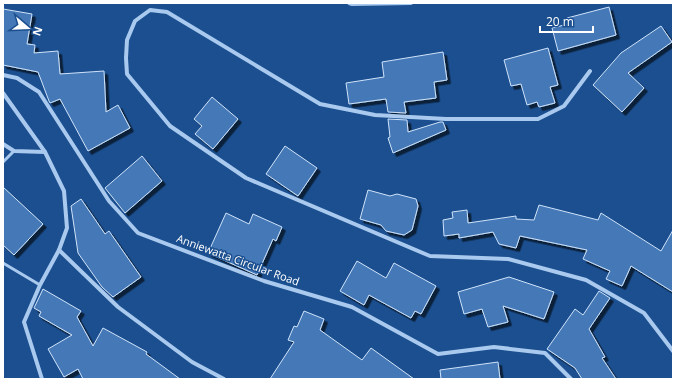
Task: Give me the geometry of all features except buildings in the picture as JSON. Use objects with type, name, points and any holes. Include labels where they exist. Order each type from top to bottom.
[{"type":"street","points":[[349,3],[411,3]]},
{"type":"street","points":[[590,71],[564,106],[538,119],[446,119],[375,115],[320,104],[167,12],[150,10],[135,21],[127,40],[126,58],[127,74],[170,126],[246,178],[430,256],[508,259],[586,280],[644,313],[673,352]]},
{"type":"street","name":"Anniewatta Circular Road","points":[[3,75],[17,78],[39,92],[109,201],[138,233],[264,281],[352,307],[438,354],[494,347],[545,353],[571,379]]},
{"type":"street","points":[[3,93],[45,152],[64,191],[67,228],[59,250],[40,285],[24,322],[42,379]]},
{"type":"street","points":[[3,144],[14,151],[45,152]]},
{"type":"street","points":[[59,250],[118,307],[192,362],[224,379]]},
{"type":"lane","points":[[3,162],[14,151]]},
{"type":"lane","points":[[3,263],[40,285]]}]
